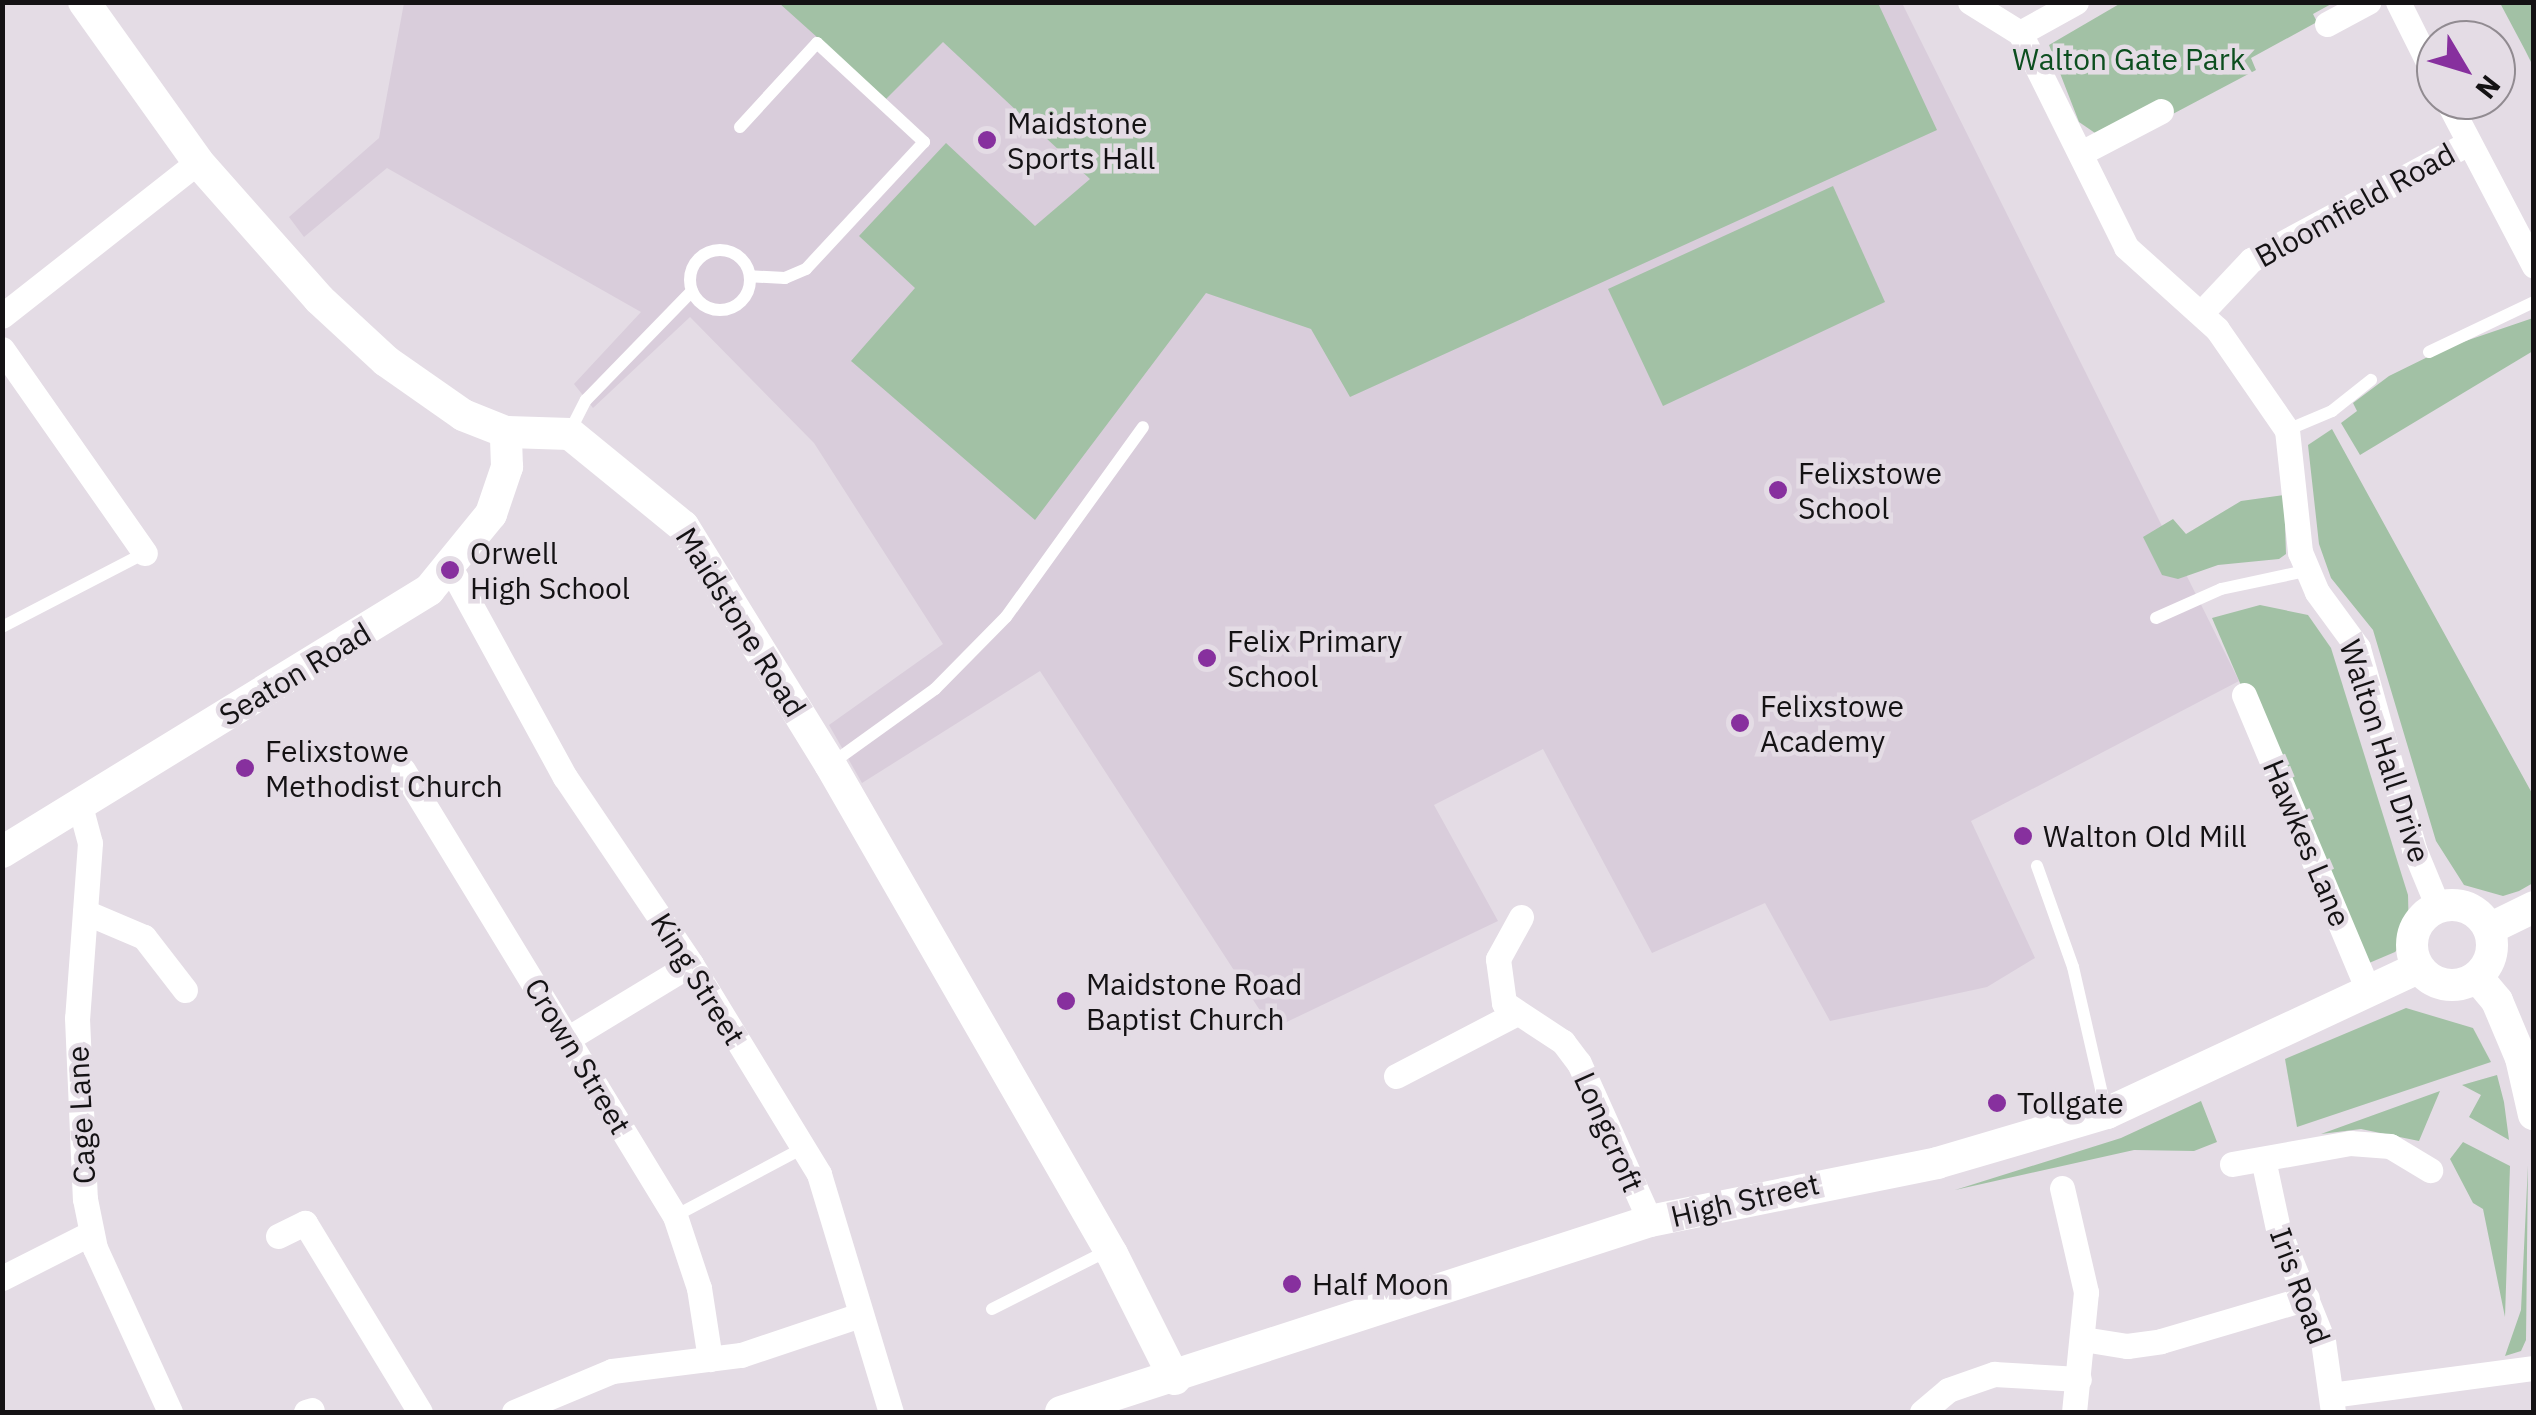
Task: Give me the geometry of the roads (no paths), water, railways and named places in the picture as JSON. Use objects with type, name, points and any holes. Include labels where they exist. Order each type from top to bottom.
[{"type":"street","points":[[84,2],[198,162],[318,299],[386,361],[463,415],[506,432],[570,434]]},
{"type":"street","points":[[1970,2],[2020,32],[2076,2]]},
{"type":"street","points":[[2327,24],[2368,2]]},
{"type":"street","points":[[2398,2],[2416,38]]},
{"type":"street","name":"Walton Hall Drive","points":[[2020,32],[2083,152],[2126,246],[2202,312],[2286,430],[2306,571],[2358,648],[2414,849],[2438,907]]},
{"type":"street","points":[[2083,152],[2161,111]]},
{"type":"street","points":[[2457,120],[2534,266]]},
{"type":"street","name":"Bloomfield Road","points":[[2202,312],[2251,260],[2468,143]]},
{"type":"street","points":[[2,316],[198,162]]},
{"type":"street","points":[[2,349],[144,553]]},
{"type":"street","name":"Seaton Road","points":[[2,852],[79,802],[353,642],[451,569],[498,500],[509,451],[506,432]]},
{"type":"street","name":"Maidstone Road","points":[[570,434],[683,526],[830,764],[1110,1250],[1175,1379]]},
{"type":"street","name":"King Street","points":[[451,569],[565,777],[692,964],[819,1174],[891,1412]]},
{"type":"street","name":"Hawkes Lane","points":[[2244,695],[2369,992]]},
{"type":"street","name":"Crown Street","points":[[403,770],[675,1216],[700,1288],[710,1359]]},
{"type":"street","name":"Cage Lane","points":[[79,802],[90,843],[76,1018],[82,1178],[91,1233],[170,1412]]},
{"type":"street","points":[[2462,906],[2489,929],[2491,955],[2477,978],[2452,986],[2418,968],[2414,932],[2438,907],[2462,906]]},
{"type":"street","points":[[2489,929],[2534,907]]},
{"type":"street","points":[[85,912],[144,937],[185,990]]},
{"type":"street","points":[[1396,1076],[1515,1014],[1498,986],[1498,959],[1522,917]]},
{"type":"street","points":[[568,1039],[692,964]]},
{"type":"street","name":"High Street","points":[[1077,1411],[1650,1221],[1937,1163],[2107,1113],[2418,968]]},
{"type":"street","points":[[2477,978],[2497,1000],[2515,1044],[2534,1116]]},
{"type":"street","name":"Longcroft","points":[[1515,1014],[1563,1042],[1579,1063],[1650,1221]]},
{"type":"street","points":[[2232,1164],[2350,1144],[2390,1146],[2430,1170]]},
{"type":"street","name":"Iris Road","points":[[2263,1159],[2278,1229],[2323,1341],[2332,1404]]},
{"type":"street","points":[[2062,1188],[2081,1257],[2083,1338],[2074,1412]]},
{"type":"street","points":[[278,1236],[304,1223],[420,1412]]},
{"type":"street","points":[[2,1278],[91,1233]]},
{"type":"street","points":[[2083,1338],[2127,1346],[2307,1298]]},
{"type":"street","points":[[514,1412],[612,1371],[741,1355],[860,1315]]},
{"type":"street","points":[[2332,1404],[2534,1368]]},
{"type":"street","points":[[1922,1412],[1948,1390],[1994,1374],[2078,1379]]},
{"type":"lane","points":[[740,127],[816,44],[924,142],[806,269],[785,278],[750,276]]},
{"type":"lane","points":[[570,434],[586,400],[692,291],[696,261],[709,252],[740,256],[750,276],[744,299],[732,308],[701,304],[692,291]]},
{"type":"lane","points":[[2429,352],[2534,302]]},
{"type":"lane","points":[[2286,430],[2332,410],[2372,380]]},
{"type":"lane","points":[[830,764],[888,728],[1006,617],[1143,427]]},
{"type":"lane","points":[[2,626],[144,553]]},
{"type":"lane","points":[[2156,618],[2220,589],[2306,571]]},
{"type":"lane","points":[[2037,866],[2073,967],[2107,1113]]},
{"type":"lane","points":[[675,1216],[804,1148]]},
{"type":"lane","points":[[992,1309],[1110,1250]]},
{"type":"place","name":"Maidstone Sports Hall","points":[[987,140]]},
{"type":"place","name":"Felixstowe School","points":[[1778,490]]},
{"type":"place","name":"Orwell High School","points":[[450,570]]},
{"type":"place","name":"Felix Primary School","points":[[1207,658]]},
{"type":"place","name":"Felixstowe Academy","points":[[1740,723]]},
{"type":"place","name":"Felixstowe Methodist Church","points":[[245,768]]},
{"type":"place","name":"Walton Old Mill","points":[[2023,836]]},
{"type":"place","name":"Maidstone Road Baptist Church","points":[[1066,1001]]},
{"type":"place","name":"Tollgate","points":[[1997,1103]]},
{"type":"place","name":"Half Moon","points":[[1292,1284]]},
{"type":"park label","name":"Walton Gate Park","points":[[2129,59]]}]
